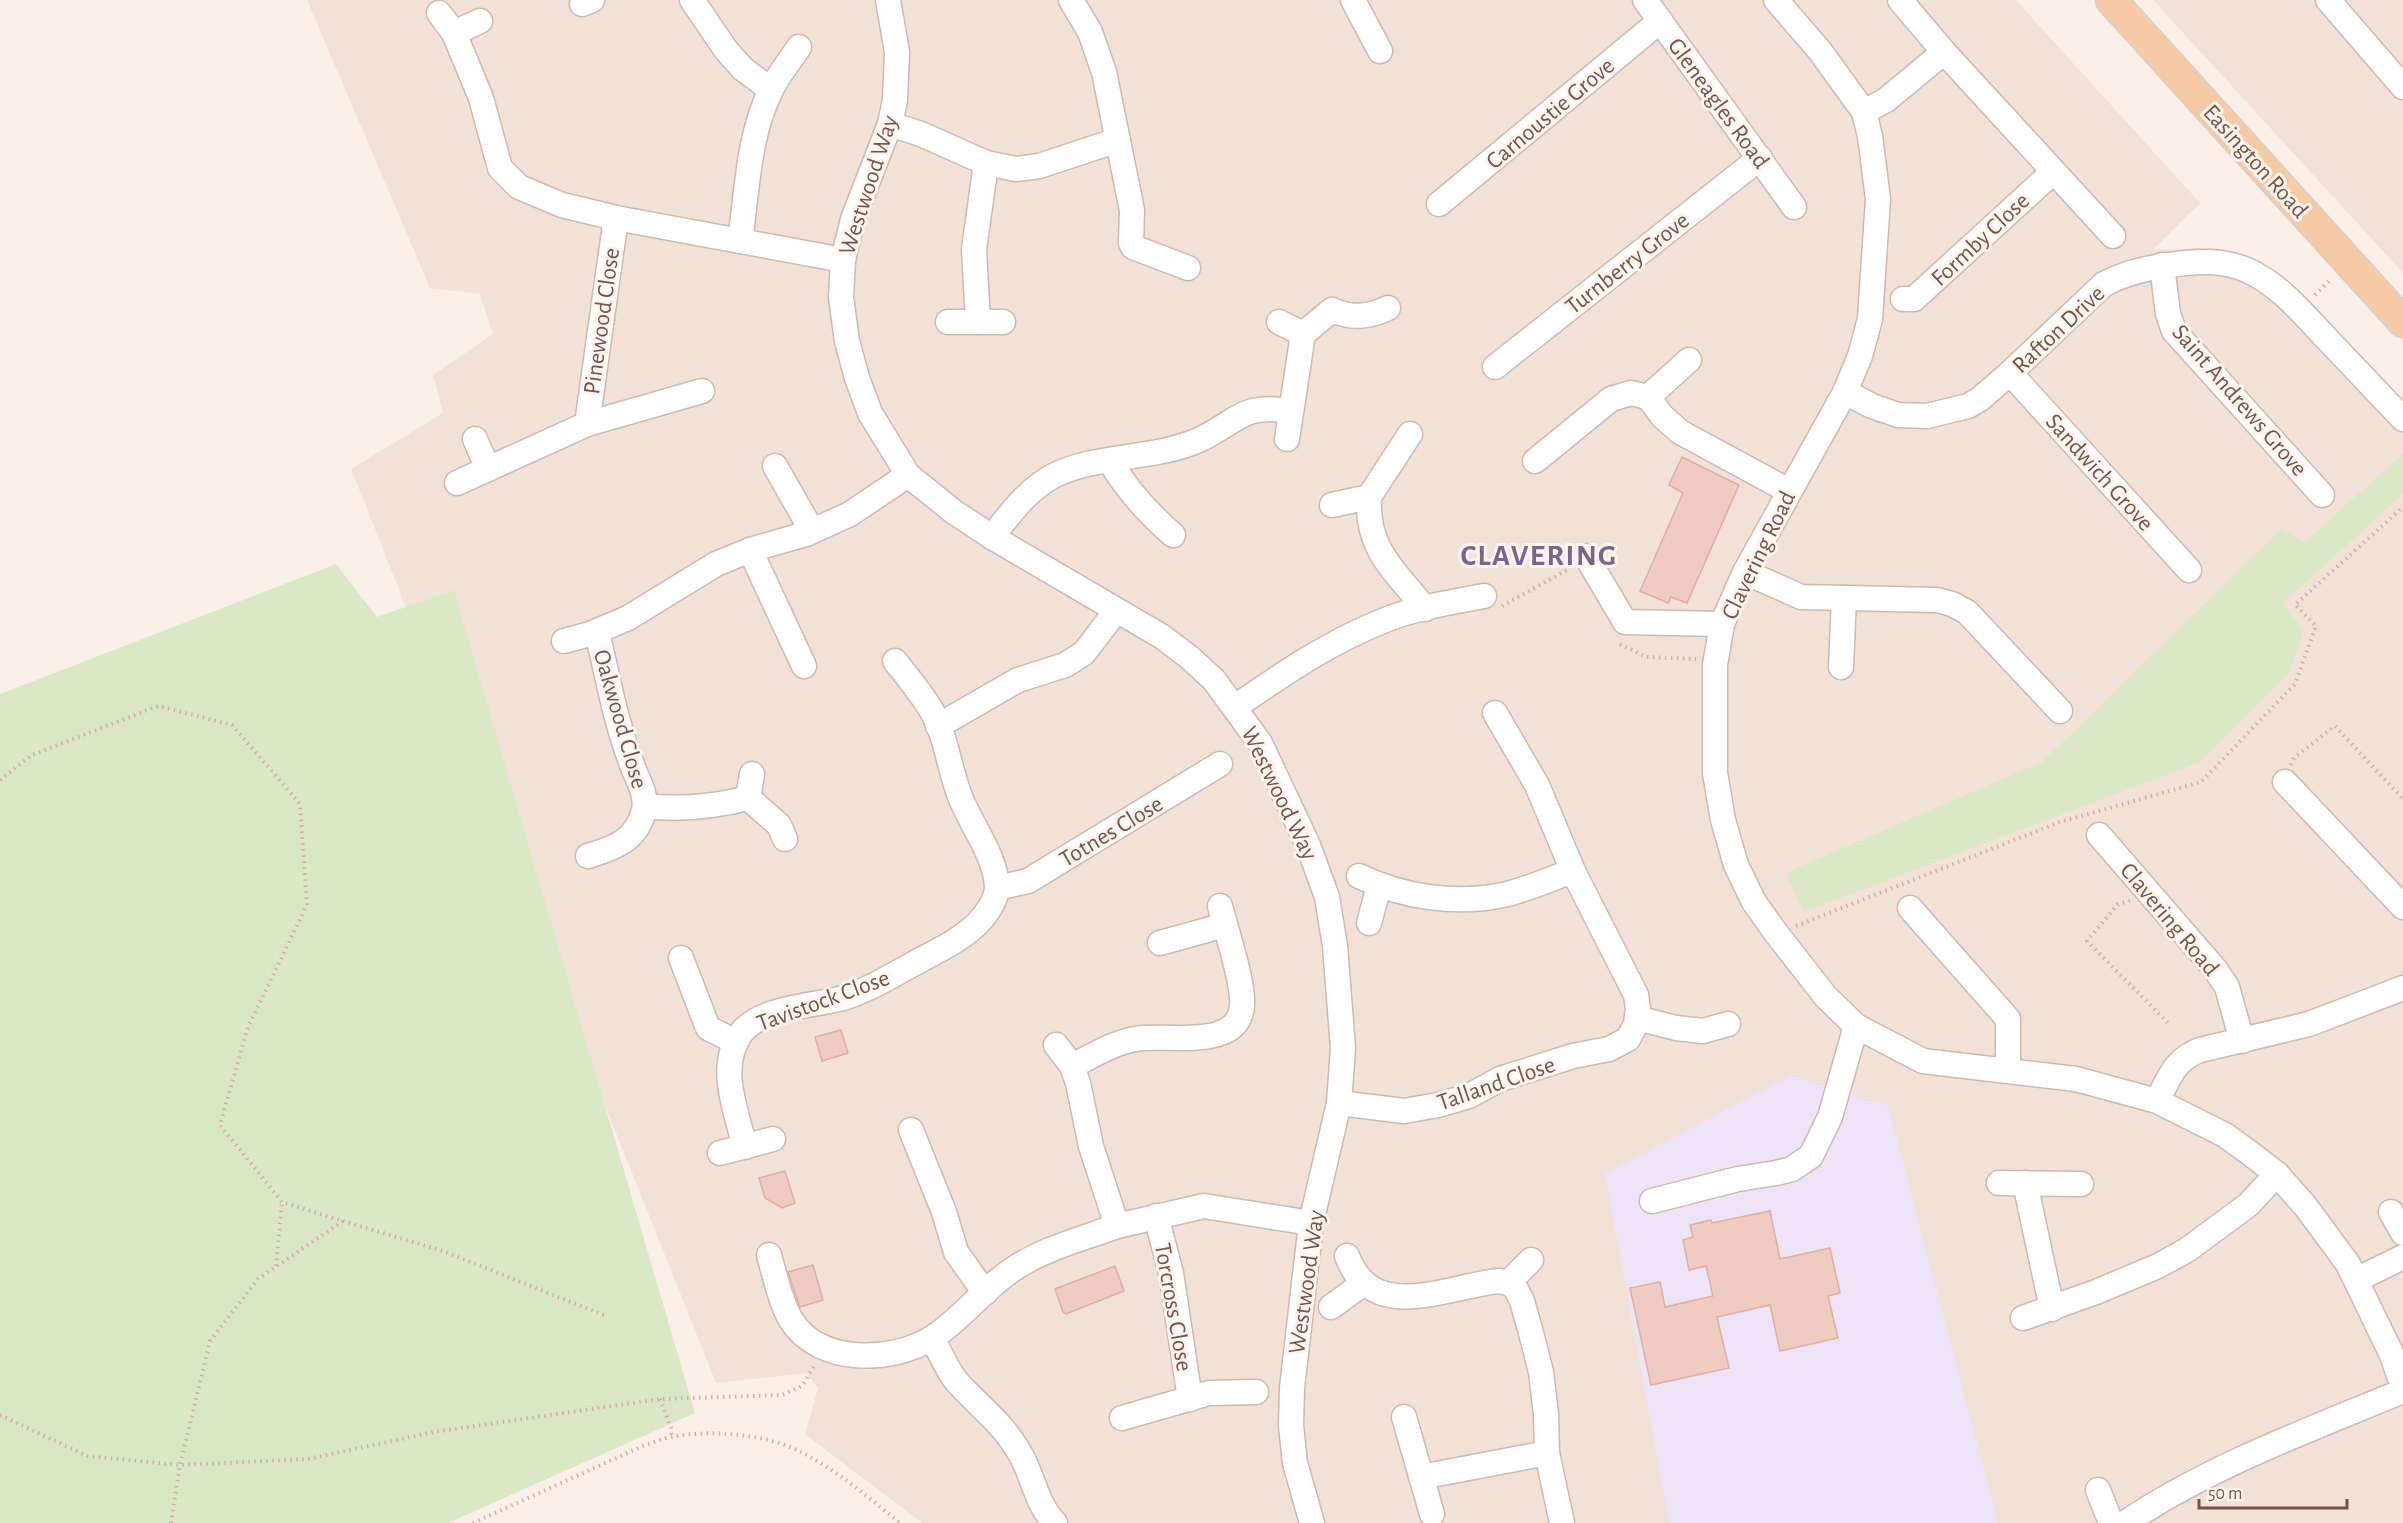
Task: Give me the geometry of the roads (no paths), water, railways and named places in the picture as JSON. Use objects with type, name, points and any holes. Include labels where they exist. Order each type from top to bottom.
[{"type":"main road","name":"Easington Road","points":[[2110,0],[2403,322]]},
{"type":"street","points":[[692,0],[726,50],[743,69],[771,90]]},
{"type":"street","name":"Westwood Way","points":[[888,0],[897,52],[896,92],[890,124],[853,219],[843,260],[841,297],[847,342],[870,413],[908,475],[954,512],[992,537],[1161,636],[1214,680],[1260,743],[1308,845],[1327,897],[1341,1008],[1343,1048],[1339,1104],[1311,1223],[1292,1388],[1291,1426],[1295,1463],[1312,1523]]},
{"type":"street","points":[[1071,0],[1090,32],[1104,72],[1132,210],[1131,243],[1133,247],[1188,268]]},
{"type":"street","points":[[1353,0],[1380,51]]},
{"type":"street","name":"Gleneagles Road","points":[[1645,0],[1794,207]]},
{"type":"street","name":"Clavering Road","points":[[1776,0],[1820,51],[1864,112],[1878,199],[1875,267],[1870,319],[1860,356],[1845,392],[1745,572],[1722,624],[1715,665],[1715,773],[1723,820],[1736,865],[1754,902],[1776,933],[1826,998],[1856,1026],[1923,1061],[2076,1079],[2157,1101],[2225,1135],[2277,1174],[2349,1264],[2392,1355],[2403,1389]]},
{"type":"street","points":[[1900,0],[1944,52],[2113,237]]},
{"type":"street","points":[[2328,0],[2403,87]]},
{"type":"street","name":"Pinewood Close","points":[[440,13],[454,33],[481,98],[500,168],[519,187],[562,205],[616,218],[843,260]]},
{"type":"street","points":[[454,33],[480,21]]},
{"type":"street","name":"Carnoustie Grove","points":[[1439,204],[1660,21]]},
{"type":"street","points":[[740,242],[752,149],[758,125],[771,90],[799,46]]},
{"type":"street","points":[[1864,112],[1886,100],[1944,52]]},
{"type":"street","points":[[890,124],[921,134],[986,163],[1016,169],[1039,166],[1118,140]]},
{"type":"street","name":"Turnberry Grove","points":[[1495,367],[1760,159]]},
{"type":"street","points":[[978,322],[974,250],[986,163]]},
{"type":"street","name":"Formby Close","points":[[1903,301],[1914,299],[2052,172]]},
{"type":"street","name":"Pinewood Close","points":[[587,424],[616,218]]},
{"type":"street","name":"Rafton Drive","points":[[1845,392],[1872,406],[1898,415],[1927,416],[1968,406],[1980,399],[2010,373],[2104,284],[2122,275],[2162,266],[2204,261],[2233,266],[2263,279],[2300,310],[2403,419]]},
{"type":"street","name":"Saint Andrews Grove","points":[[2162,266],[2168,314],[2174,331],[2322,495]]},
{"type":"street","points":[[1287,439],[1303,334],[1332,310],[1345,315],[1362,317],[1388,308]]},
{"type":"street","points":[[948,322],[1003,322]]},
{"type":"street","points":[[1279,322],[1303,334]]},
{"type":"street","points":[[1648,398],[1689,360]]},
{"type":"street","name":"Sandwich Grove","points":[[2010,373],[2189,570]]},
{"type":"street","name":"Pinewood Close","points":[[457,483],[587,424],[702,391]]},
{"type":"street","points":[[1535,461],[1611,399],[1631,393],[1648,398],[1662,416],[1680,432],[1789,491]]},
{"type":"street","points":[[992,537],[1023,498],[1040,484],[1073,467],[1176,447],[1198,440],[1241,414],[1255,409],[1272,408],[1291,411]]},
{"type":"street","points":[[1410,434],[1370,496],[1368,516],[1384,560],[1425,609]]},
{"type":"street","points":[[475,439],[488,469]]},
{"type":"street","points":[[1110,461],[1151,516],[1173,535]]},
{"type":"street","points":[[775,466],[812,531]]},
{"type":"street","name":"Oakwood Close","points":[[564,641],[597,632],[656,603],[716,564],[750,550],[812,531],[850,514],[908,475]]},
{"type":"street","points":[[1332,505],[1370,496]]},
{"type":"street","points":[[750,550],[804,666]]},
{"type":"street","points":[[1586,556],[1625,622],[1722,624]]},
{"type":"street","points":[[1745,572],[1801,597],[1937,600],[1952,604],[1967,612],[2060,711]]},
{"type":"street","points":[[1235,706],[1318,651],[1392,617],[1484,596]]},
{"type":"street","points":[[1841,667],[1844,598]]},
{"type":"street","points":[[938,726],[1018,680],[1065,665],[1084,653],[1116,611]]},
{"type":"street","name":"Oakwood Close","points":[[588,856],[617,847],[635,833],[645,806],[644,795],[621,735],[597,632]]},
{"type":"street","points":[[895,661],[931,709],[960,797],[988,853],[997,888]]},
{"type":"street","points":[[1495,713],[1537,785],[1573,871],[1636,995],[1637,1018],[1676,1028],[1703,1031],[1728,1024]]},
{"type":"street","name":"Totnes Close","points":[[997,888],[1028,881],[1220,764]]},
{"type":"street","points":[[752,774],[748,798],[779,825],[785,838]]},
{"type":"street","points":[[2285,782],[2403,908]]},
{"type":"street","name":"Oakwood Close","points":[[645,806],[691,808],[722,805],[748,798]]},
{"type":"street","name":"Clavering Road","points":[[2099,835],[2144,900],[2214,969],[2226,987],[2242,1041]]},
{"type":"street","points":[[1369,923],[1369,881],[1435,898],[1466,899],[1503,895],[1573,871]]},
{"type":"street","name":"Tavistock Close","points":[[745,1147],[730,1089],[729,1057],[743,1030],[793,1007],[843,998],[878,984],[954,942],[979,922],[990,906],[997,888]]},
{"type":"street","points":[[1910,908],[2008,1019],[2008,1070]]},
{"type":"street","points":[[1072,1066],[1134,1039],[1202,1037],[1219,1034],[1230,1028],[1240,1018],[1243,1003],[1222,916],[1160,943]]},
{"type":"street","points":[[681,958],[708,1028],[736,1042]]},
{"type":"street","points":[[2157,1101],[2177,1064],[2187,1055],[2309,1024],[2403,988]]},
{"type":"street","name":"Talland Close","points":[[1339,1104],[1404,1111],[1438,1106],[1469,1096],[1500,1079],[1573,1056],[1609,1048],[1628,1039],[1637,1018]]},
{"type":"street","points":[[1652,1201],[1730,1181],[1792,1169],[1811,1156],[1830,1117],[1856,1026]]},
{"type":"street","points":[[1056,1045],[1072,1066],[1078,1083],[1091,1146],[1117,1226]]},
{"type":"street","points":[[911,1130],[944,1212],[956,1252],[986,1293]]},
{"type":"street","points":[[720,1153],[773,1139]]},
{"type":"street","points":[[2023,1318],[2052,1309],[2148,1270],[2187,1250],[2248,1205],[2277,1174]]},
{"type":"street","points":[[1999,1183],[2081,1184]]},
{"type":"street","points":[[2025,1184],[2052,1309]]},
{"type":"street","name":"Torcross Close","points":[[769,1255],[791,1320],[805,1336],[821,1348],[843,1354],[872,1356],[902,1351],[932,1338],[1010,1271],[1031,1257],[1117,1226],[1204,1206],[1311,1223]]},
{"type":"street","points":[[2391,1212],[2403,1233]]},
{"type":"street","name":"Torcross Close","points":[[1156,1216],[1171,1273],[1190,1399]]},
{"type":"street","points":[[1347,1256],[1352,1267],[1371,1290],[1410,1297],[1486,1282],[1499,1281],[1515,1287],[1522,1301],[1541,1372],[1546,1414],[1547,1453],[1562,1523]]},
{"type":"street","points":[[2356,1280],[2403,1257]]},
{"type":"street","points":[[1508,1283],[1531,1260]]},
{"type":"street","points":[[1331,1307],[1364,1283]]},
{"type":"street","points":[[932,1338],[955,1380],[1007,1433],[1029,1469],[1036,1492],[1047,1515],[1055,1523]]},
{"type":"street","points":[[2125,1523],[2183,1488],[2274,1444],[2403,1389]]},
{"type":"street","name":"Torcross Close","points":[[1122,1418],[1209,1394],[1256,1392]]},
{"type":"street","points":[[1404,1416],[1432,1514]]},
{"type":"street","points":[[1421,1477],[1547,1453]]},
{"type":"street","points":[[2097,1490],[2111,1523]]},
{"type":"district","name":"CLAVERING","points":[[1539,555]]}]
